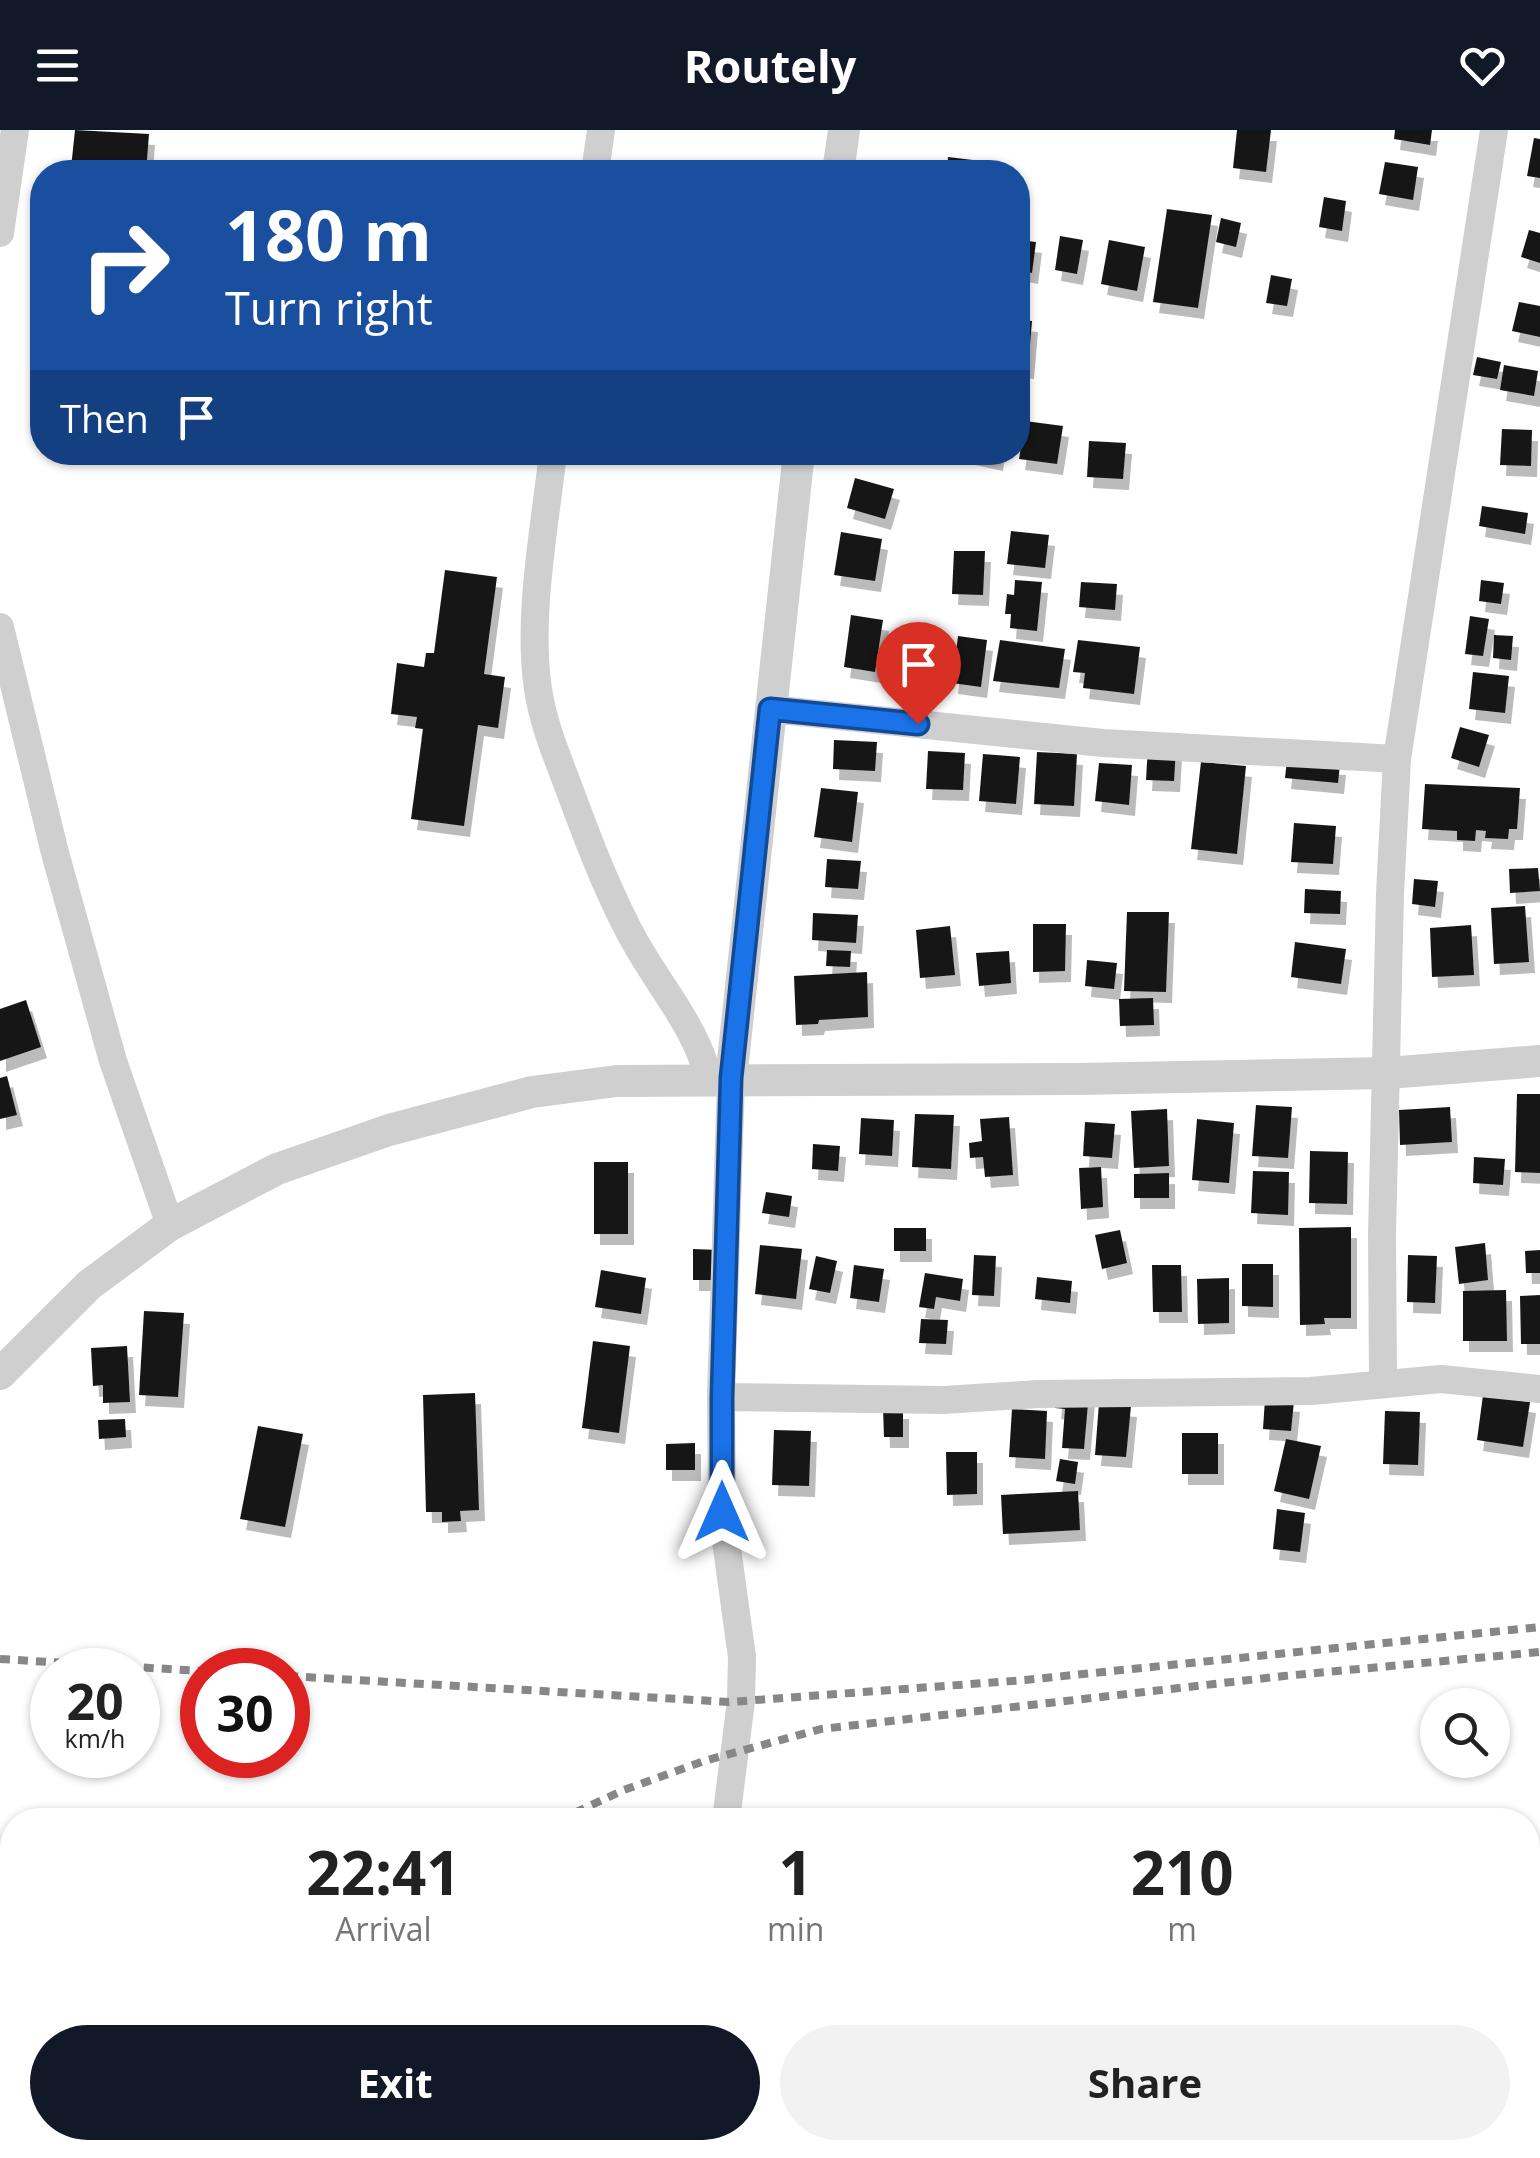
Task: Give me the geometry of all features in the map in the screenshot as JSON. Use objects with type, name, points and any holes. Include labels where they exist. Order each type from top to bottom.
[{"type":"street","points":[[0,233],[16,130]]},
{"type":"street","points":[[597,160],[602,130]]},
{"type":"street","points":[[840,160],[844,130]]},
{"type":"street","points":[[1384,1382],[1382,1234],[1390,894],[1398,759],[1494,130]]},
{"type":"street","points":[[552,465],[536,624],[538,690],[555,753],[604,881],[643,961],[685,1019],[720,1079]]},
{"type":"street","points":[[728,1808],[741,1701],[742,1658],[722,1512],[720,1079],[770,709],[798,465]]},
{"type":"street","points":[[0,627],[113,1062],[170,1225]]},
{"type":"street","points":[[770,709],[1104,743],[1398,759]]},
{"type":"street","points":[[0,1374],[89,1286],[170,1225],[276,1169],[389,1130],[532,1092],[617,1080],[844,1082],[1387,1073],[1540,1061]]},
{"type":"street","points":[[722,1397],[944,1400],[1038,1394],[1310,1392],[1441,1379],[1540,1389]]},
{"type":"building","points":[[75,130],[149,134],[147,160],[72,160]]},
{"type":"building","points":[[1237,130],[1271,130],[1266,172],[1233,168]]},
{"type":"building","points":[[1395,130],[1432,130],[1430,145],[1394,139]]},
{"type":"building","points":[[1534,138],[1540,139],[1540,178],[1527,176]]},
{"type":"building","points":[[1385,162],[1418,167],[1413,200],[1379,194]]},
{"type":"building","points":[[1324,197],[1346,201],[1342,231],[1319,227]]},
{"type":"building","points":[[1167,209],[1212,215],[1198,308],[1153,302]]},
{"type":"building","points":[[1221,218],[1241,223],[1236,247],[1216,242]]},
{"type":"building","points":[[1529,230],[1540,233],[1540,263],[1521,257]]},
{"type":"building","points":[[1060,236],[1083,240],[1077,274],[1055,270]]},
{"type":"building","points":[[1109,240],[1145,247],[1137,291],[1101,284]]},
{"type":"building","points":[[1030,241],[1036,242],[1030,273]]},
{"type":"building","points":[[1271,275],[1292,279],[1287,306],[1266,303]]},
{"type":"building","points":[[1519,302],[1540,306],[1540,337],[1512,331]]},
{"type":"building","points":[[1477,357],[1501,362],[1497,379],[1473,375]]},
{"type":"building","points":[[1504,365],[1538,371],[1534,396],[1500,390]]},
{"type":"building","points":[[1030,422],[1063,426],[1057,464],[1030,460]]},
{"type":"building","points":[[1502,429],[1532,430],[1531,466],[1500,465]]},
{"type":"building","points":[[1089,441],[1126,443],[1123,479],[1087,477]]},
{"type":"building","points":[[855,478],[894,489],[885,519],[847,508]]},
{"type":"building","points":[[1482,506],[1528,513],[1525,534],[1479,526]]},
{"type":"building","points":[[1011,531],[1049,535],[1045,568],[1007,564]]},
{"type":"building","points":[[841,532],[882,539],[875,581],[834,575]]},
{"type":"building","points":[[954,551],[985,551],[983,595],[952,594]]},
{"type":"building","points":[[445,570],[497,577],[484,674],[505,677],[498,728],[478,725],[464,826],[411,819],[423,729],[415,728],[417,717],[391,714],[397,663],[424,667],[426,653],[434,653]]},
{"type":"building","points":[[1015,580],[1042,582],[1037,631],[1010,628],[1011,614],[1005,614],[1007,594],[1014,595]]},
{"type":"building","points":[[1481,580],[1504,583],[1501,604],[1479,601]]},
{"type":"building","points":[[1081,582],[1117,584],[1115,610],[1079,607]]},
{"type":"building","points":[[851,615],[883,620],[875,672],[844,667]]},
{"type":"building","points":[[1470,616],[1489,619],[1483,656],[1465,654]]},
{"type":"building","points":[[1494,635],[1513,636],[1511,660],[1493,658]]},
{"type":"building","points":[[958,636],[987,640],[981,687],[952,683]]},
{"type":"building","points":[[1000,640],[1065,649],[1059,688],[993,681]]},
{"type":"building","points":[[1078,640],[1140,647],[1134,694],[1083,688],[1085,673],[1073,672]]},
{"type":"building","points":[[1473,672],[1509,676],[1505,713],[1469,709]]},
{"type":"building","points":[[1460,727],[1489,735],[1479,767],[1451,758]]},
{"type":"building","points":[[834,740],[877,742],[875,771],[833,769]]},
{"type":"building","points":[[1148,746],[1176,748],[1174,781],[1146,780]]},
{"type":"building","points":[[928,751],[965,753],[963,790],[926,789]]},
{"type":"building","points":[[1037,752],[1077,754],[1074,806],[1034,804]]},
{"type":"building","points":[[983,754],[1020,757],[1016,804],[979,801]]},
{"type":"building","points":[[1287,760],[1340,764],[1338,783],[1285,778]]},
{"type":"building","points":[[1201,762],[1246,766],[1237,854],[1191,849]]},
{"type":"building","points":[[1099,763],[1132,765],[1129,805],[1095,801]]},
{"type":"building","points":[[1425,784],[1520,788],[1517,829],[1509,829],[1508,839],[1485,838],[1486,831],[1476,830],[1475,841],[1457,840],[1457,831],[1422,829]]},
{"type":"building","points":[[821,788],[858,792],[852,842],[814,837]]},
{"type":"building","points":[[1294,823],[1336,826],[1333,864],[1291,862]]},
{"type":"building","points":[[827,859],[861,861],[858,889],[825,887]]},
{"type":"building","points":[[1538,868],[1540,891],[1510,893],[1509,869]]},
{"type":"building","points":[[1414,879],[1438,881],[1435,907],[1412,904]]},
{"type":"building","points":[[1305,889],[1341,891],[1340,914],[1304,913]]},
{"type":"building","points":[[1525,906],[1529,962],[1494,964],[1491,908]]},
{"type":"building","points":[[1127,912],[1169,912],[1166,992],[1124,991]]},
{"type":"building","points":[[813,913],[858,915],[856,943],[812,940]]},
{"type":"building","points":[[1033,924],[1066,924],[1065,971],[1033,972]]},
{"type":"building","points":[[1471,925],[1474,975],[1432,977],[1430,928]]},
{"type":"building","points":[[950,926],[955,975],[920,978],[916,930]]},
{"type":"building","points":[[1295,942],[1346,949],[1341,984],[1291,977]]},
{"type":"building","points":[[827,950],[851,951],[850,967],[826,966]]},
{"type":"building","points":[[1009,951],[1011,983],[979,986],[976,953]]},
{"type":"building","points":[[1087,960],[1117,963],[1114,989],[1085,986]]},
{"type":"building","points":[[867,972],[868,1017],[796,1025],[794,976]]},
{"type":"building","points":[[1153,998],[1154,1025],[1120,1026],[1119,999]]},
{"type":"building","points":[[26,1000],[41,1047],[0,1061],[0,1009]]},
{"type":"building","points":[[7,1076],[17,1115],[0,1119],[0,1078]]},
{"type":"building","points":[[1517,1094],[1540,1094],[1540,1173],[1515,1172]]},
{"type":"building","points":[[1256,1105],[1292,1107],[1288,1158],[1252,1156]]},
{"type":"building","points":[[1450,1107],[1452,1142],[1400,1145],[1399,1110]]},
{"type":"building","points":[[1167,1109],[1169,1166],[1134,1168],[1131,1111]]},
{"type":"building","points":[[915,1114],[954,1115],[951,1169],[912,1167]]},
{"type":"building","points":[[1009,1117],[1013,1175],[985,1177],[983,1157],[970,1158],[969,1143],[982,1141],[980,1119]]},
{"type":"building","points":[[861,1118],[894,1120],[892,1156],[859,1154]]},
{"type":"building","points":[[1197,1119],[1234,1123],[1229,1183],[1192,1180]]},
{"type":"building","points":[[1085,1122],[1115,1124],[1112,1158],[1083,1156]]},
{"type":"building","points":[[813,1144],[840,1146],[838,1171],[812,1169]]},
{"type":"building","points":[[1310,1151],[1348,1152],[1347,1204],[1309,1203]]},
{"type":"building","points":[[1474,1157],[1505,1159],[1503,1185],[1473,1183]]},
{"type":"building","points":[[594,1162],[628,1162],[628,1234],[594,1234]]},
{"type":"building","points":[[1101,1167],[1103,1207],[1081,1209],[1079,1168]]},
{"type":"building","points":[[1253,1171],[1289,1172],[1288,1215],[1251,1213]]},
{"type":"building","points":[[1169,1173],[1169,1198],[1134,1198],[1134,1174]]},
{"type":"building","points":[[766,1192],[792,1196],[789,1217],[762,1213]]},
{"type":"building","points":[[1351,1227],[1351,1318],[1324,1318],[1325,1324],[1300,1325],[1299,1228]]},
{"type":"building","points":[[894,1228],[926,1228],[926,1251],[894,1251]]},
{"type":"building","points":[[1120,1230],[1127,1263],[1102,1269],[1095,1235]]},
{"type":"building","points":[[1485,1243],[1488,1280],[1459,1284],[1455,1247]]},
{"type":"building","points":[[760,1245],[802,1249],[796,1299],[755,1294]]},
{"type":"building","points":[[693,1249],[720,1250],[719,1280],[693,1280]]},
{"type":"building","points":[[1540,1250],[1540,1273],[1526,1273],[1525,1251]]},
{"type":"building","points":[[974,1255],[996,1256],[994,1296],[972,1295]]},
{"type":"building","points":[[1408,1255],[1437,1256],[1435,1303],[1407,1302]]},
{"type":"building","points":[[816,1256],[837,1261],[830,1293],[809,1289]]},
{"type":"building","points":[[1242,1264],[1273,1264],[1273,1307],[1242,1306]]},
{"type":"building","points":[[854,1265],[884,1269],[879,1302],[850,1298]]},
{"type":"building","points":[[1152,1265],[1181,1265],[1182,1312],[1153,1312]]},
{"type":"building","points":[[601,1270],[646,1278],[641,1314],[595,1307]]},
{"type":"building","points":[[925,1273],[963,1279],[960,1301],[936,1297],[934,1309],[919,1307]]},
{"type":"building","points":[[1037,1277],[1072,1281],[1070,1303],[1035,1299]]},
{"type":"building","points":[[1229,1278],[1229,1323],[1198,1324],[1197,1279]]},
{"type":"building","points":[[1506,1290],[1507,1341],[1463,1341],[1463,1291]]},
{"type":"building","points":[[1540,1295],[1540,1344],[1521,1344],[1520,1296]]},
{"type":"building","points":[[144,1311],[184,1313],[178,1397],[139,1395]]},
{"type":"building","points":[[921,1319],[948,1320],[946,1344],[919,1343]]},
{"type":"building","points":[[593,1341],[630,1346],[619,1433],[582,1428]]},
{"type":"building","points":[[127,1346],[130,1402],[103,1403],[103,1385],[93,1386],[91,1348]]},
{"type":"building","points":[[1057,1389],[1089,1392],[1084,1449],[1062,1448],[1065,1409],[1055,1408]]},
{"type":"building","points":[[475,1393],[479,1510],[460,1511],[461,1521],[442,1522],[442,1512],[426,1512],[423,1395]]},
{"type":"building","points":[[1483,1395],[1530,1402],[1523,1447],[1477,1440]]},
{"type":"building","points":[[1265,1399],[1294,1401],[1291,1431],[1263,1429]]},
{"type":"building","points":[[1099,1403],[1131,1406],[1126,1457],[1095,1455]]},
{"type":"building","points":[[883,1408],[903,1408],[903,1437],[884,1437]]},
{"type":"building","points":[[1012,1409],[1047,1411],[1045,1459],[1009,1457]]},
{"type":"building","points":[[1385,1411],[1420,1412],[1418,1465],[1383,1464]]},
{"type":"building","points":[[125,1419],[126,1437],[99,1439],[98,1420]]},
{"type":"building","points":[[258,1426],[303,1434],[285,1527],[240,1519]]},
{"type":"building","points":[[774,1430],[811,1431],[809,1486],[772,1485]]},
{"type":"building","points":[[1182,1433],[1218,1433],[1218,1474],[1182,1474]]},
{"type":"building","points":[[1286,1439],[1321,1446],[1309,1499],[1274,1491]]},
{"type":"building","points":[[695,1443],[695,1470],[666,1470],[666,1444]]},
{"type":"building","points":[[946,1452],[977,1452],[977,1494],[947,1495]]},
{"type":"building","points":[[1060,1459],[1078,1462],[1075,1484],[1056,1481]]},
{"type":"building","points":[[1078,1491],[1080,1530],[1003,1534],[1001,1495]]},
{"type":"building","points":[[1277,1509],[1305,1513],[1300,1552],[1273,1549]]},
{"type":"railway","points":[[310,1677],[729,1702],[1025,1680],[1540,1627]]},
{"type":"railway","points":[[585,1808],[704,1761],[821,1729],[1284,1676],[1540,1652]]},
{"type":"railway","points":[[0,1659],[180,1670]]},
{"type":"route","points":[[722,1512],[731,1078],[770,709],[918,724]]}]
